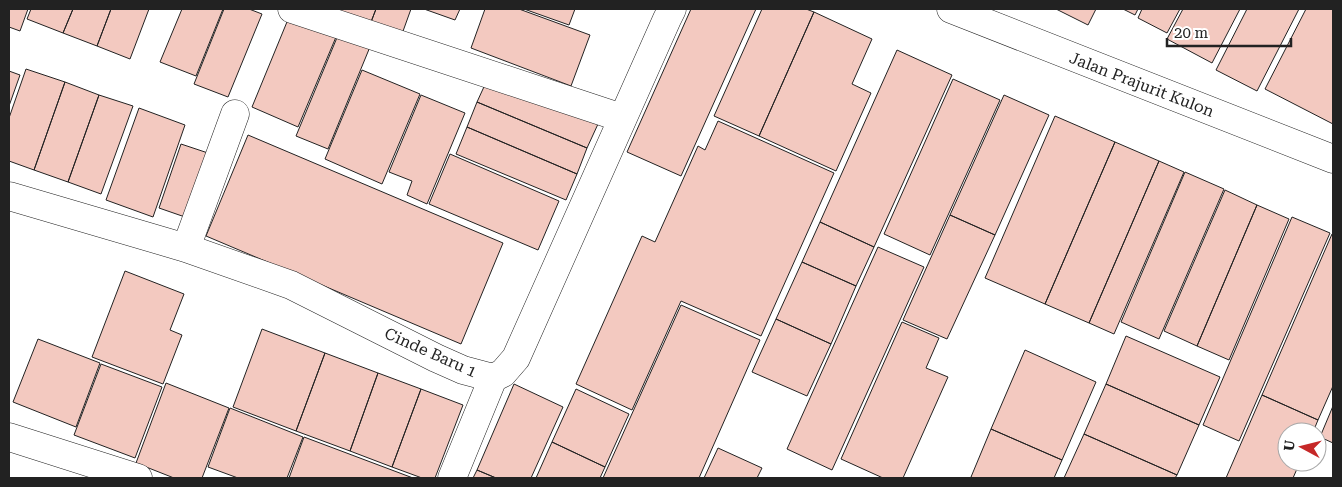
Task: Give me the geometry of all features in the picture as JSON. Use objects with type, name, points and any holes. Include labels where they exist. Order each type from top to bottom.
[{"type":"street","points":[[292,9],[622,118]]},
{"type":"street","name":"Cinde Baru 1","points":[[9,196],[186,248],[291,285],[436,358],[463,370],[493,378],[503,373],[516,358],[672,9]]},
{"type":"street","name":"Jalan Prajurit Kulon","points":[[951,9],[1333,159]]},
{"type":"street","points":[[186,248],[235,114]]},
{"type":"street","points":[[452,478],[493,378]]},
{"type":"street","points":[[9,437],[138,478]]},
{"type":"building","points":[[9,9],[28,9],[20,31],[9,27]]},
{"type":"building","points":[[31,9],[73,9],[63,33],[27,19]]},
{"type":"building","points":[[73,9],[111,9],[97,46],[63,33]]},
{"type":"building","points":[[111,9],[149,9],[130,59],[97,46]]},
{"type":"building","points":[[182,9],[223,9],[196,76],[160,62]]},
{"type":"building","points":[[224,9],[249,9],[262,14],[228,97],[194,84]]},
{"type":"building","points":[[338,9],[376,9],[371,22]]},
{"type":"building","points":[[376,9],[411,9],[402,34],[371,22]]},
{"type":"building","points":[[424,9],[460,9],[455,20]]},
{"type":"building","points":[[485,9],[519,9],[590,35],[571,86],[471,48]]},
{"type":"building","points":[[524,9],[575,9],[569,25]]},
{"type":"building","points":[[691,9],[756,9],[681,176],[627,152]]},
{"type":"building","points":[[762,9],[806,9],[814,12],[759,136],[714,116]]},
{"type":"building","points":[[1056,9],[1096,9],[1088,25]]},
{"type":"building","points":[[1123,9],[1138,9],[1135,15]]},
{"type":"building","points":[[1142,9],[1180,9],[1167,33],[1138,18]]},
{"type":"building","points":[[1183,9],[1240,9],[1212,63],[1167,39]]},
{"type":"building","points":[[1247,9],[1299,9],[1257,91],[1216,70]]},
{"type":"building","points":[[1306,9],[1333,9],[1333,124],[1265,89]]},
{"type":"building","points":[[814,12],[872,39],[852,84],[871,93],[836,171],[759,136]]},
{"type":"building","points":[[289,17],[336,37],[298,127],[252,107]]},
{"type":"building","points":[[341,28],[372,42],[328,149],[296,136]]},
{"type":"building","points":[[897,50],[952,75],[874,247],[820,222]]},
{"type":"building","points":[[26,69],[65,82],[34,170],[9,161],[9,118]]},
{"type":"building","points":[[362,70],[420,94],[382,184],[325,159]]},
{"type":"building","points":[[9,71],[20,75],[9,106]]},
{"type":"building","points":[[488,78],[598,124],[587,148],[477,102]]},
{"type":"building","points":[[953,79],[1000,100],[930,255],[884,234]]},
{"type":"building","points":[[65,82],[99,95],[68,182],[34,170]]},
{"type":"building","points":[[99,95],[133,106],[101,194],[68,182]]},
{"type":"building","points":[[421,95],[465,113],[427,204],[407,195],[412,181],[389,172]]},
{"type":"building","points":[[1004,95],[1049,115],[995,235],[950,215]]},
{"type":"building","points":[[477,102],[587,148],[577,174],[467,127]]},
{"type":"building","points":[[139,108],[185,125],[153,217],[106,200]]},
{"type":"building","points":[[1055,116],[1115,142],[1045,304],[985,278]]},
{"type":"building","points":[[718,121],[834,173],[761,336],[681,301],[632,410],[576,384],[642,236],[655,242],[698,146],[705,150]]},
{"type":"building","points":[[467,127],[577,174],[566,200],[456,154]]},
{"type":"building","points":[[248,135],[503,243],[461,344],[206,236]]},
{"type":"building","points":[[1115,142],[1159,161],[1089,323],[1045,304]]},
{"type":"building","points":[[181,144],[208,153],[185,217],[159,208]]},
{"type":"building","points":[[450,154],[559,201],[538,250],[429,204]]},
{"type":"building","points":[[1159,161],[1184,172],[1114,334],[1089,323]]},
{"type":"building","points":[[1185,172],[1224,189],[1159,339],[1121,322]]},
{"type":"building","points":[[1225,190],[1257,205],[1197,346],[1164,331]]},
{"type":"building","points":[[1257,205],[1289,219],[1229,360],[1197,346]]},
{"type":"building","points":[[950,215],[995,235],[947,339],[903,320]]},
{"type":"building","points":[[1292,217],[1330,233],[1239,441],[1203,425]]},
{"type":"building","points":[[820,222],[874,247],[856,286],[802,262]]},
{"type":"building","points":[[1332,234],[1333,386],[1318,420],[1262,395]]},
{"type":"building","points":[[878,247],[924,267],[832,470],[787,449]]},
{"type":"building","points":[[802,262],[856,286],[831,344],[776,319]]},
{"type":"building","points":[[125,271],[184,294],[170,330],[182,335],[163,384],[92,357]]},
{"type":"building","points":[[681,305],[760,340],[699,478],[603,478]]},
{"type":"building","points":[[776,319],[831,344],[807,396],[752,372]]},
{"type":"building","points":[[902,322],[939,338],[926,368],[948,377],[903,478],[883,478],[841,459]]},
{"type":"building","points":[[262,329],[325,353],[296,431],[233,407]]},
{"type":"building","points":[[1126,336],[1220,377],[1199,425],[1106,384]]},
{"type":"building","points":[[38,339],[100,363],[76,427],[13,402]]},
{"type":"building","points":[[1025,350],[1096,382],[1062,460],[991,429]]},
{"type":"building","points":[[325,353],[378,373],[350,451],[296,431]]},
{"type":"building","points":[[101,364],[162,387],[135,458],[74,435]]},
{"type":"building","points":[[378,373],[421,389],[392,467],[350,451]]},
{"type":"building","points":[[166,383],[229,408],[202,478],[174,478],[136,463]]},
{"type":"building","points":[[514,384],[563,407],[531,478],[496,478],[477,470]]},
{"type":"building","points":[[1106,384],[1199,425],[1177,475],[1084,434]]},
{"type":"building","points":[[421,389],[463,405],[435,478],[422,478],[392,467]]},
{"type":"building","points":[[576,389],[629,414],[605,467],[552,442]]},
{"type":"building","points":[[1262,395],[1318,420],[1317,422],[1277,422],[1277,472],[1296,472],[1293,478],[1226,478]]},
{"type":"building","points":[[1333,406],[1333,443],[1327,440],[1326,422]]},
{"type":"building","points":[[230,408],[303,437],[287,478],[238,478],[208,467]]},
{"type":"building","points":[[991,429],[1062,460],[1054,478],[971,477]]},
{"type":"building","points":[[1084,434],[1177,475],[1175,478],[1064,478]]},
{"type":"building","points":[[304,437],[413,478],[289,478]]},
{"type":"building","points":[[552,442],[605,467],[600,478],[536,478]]},
{"type":"building","points":[[718,448],[762,468],[757,478],[704,478]]},
{"type":"building","points":[[477,470],[496,478],[473,478]]}]
